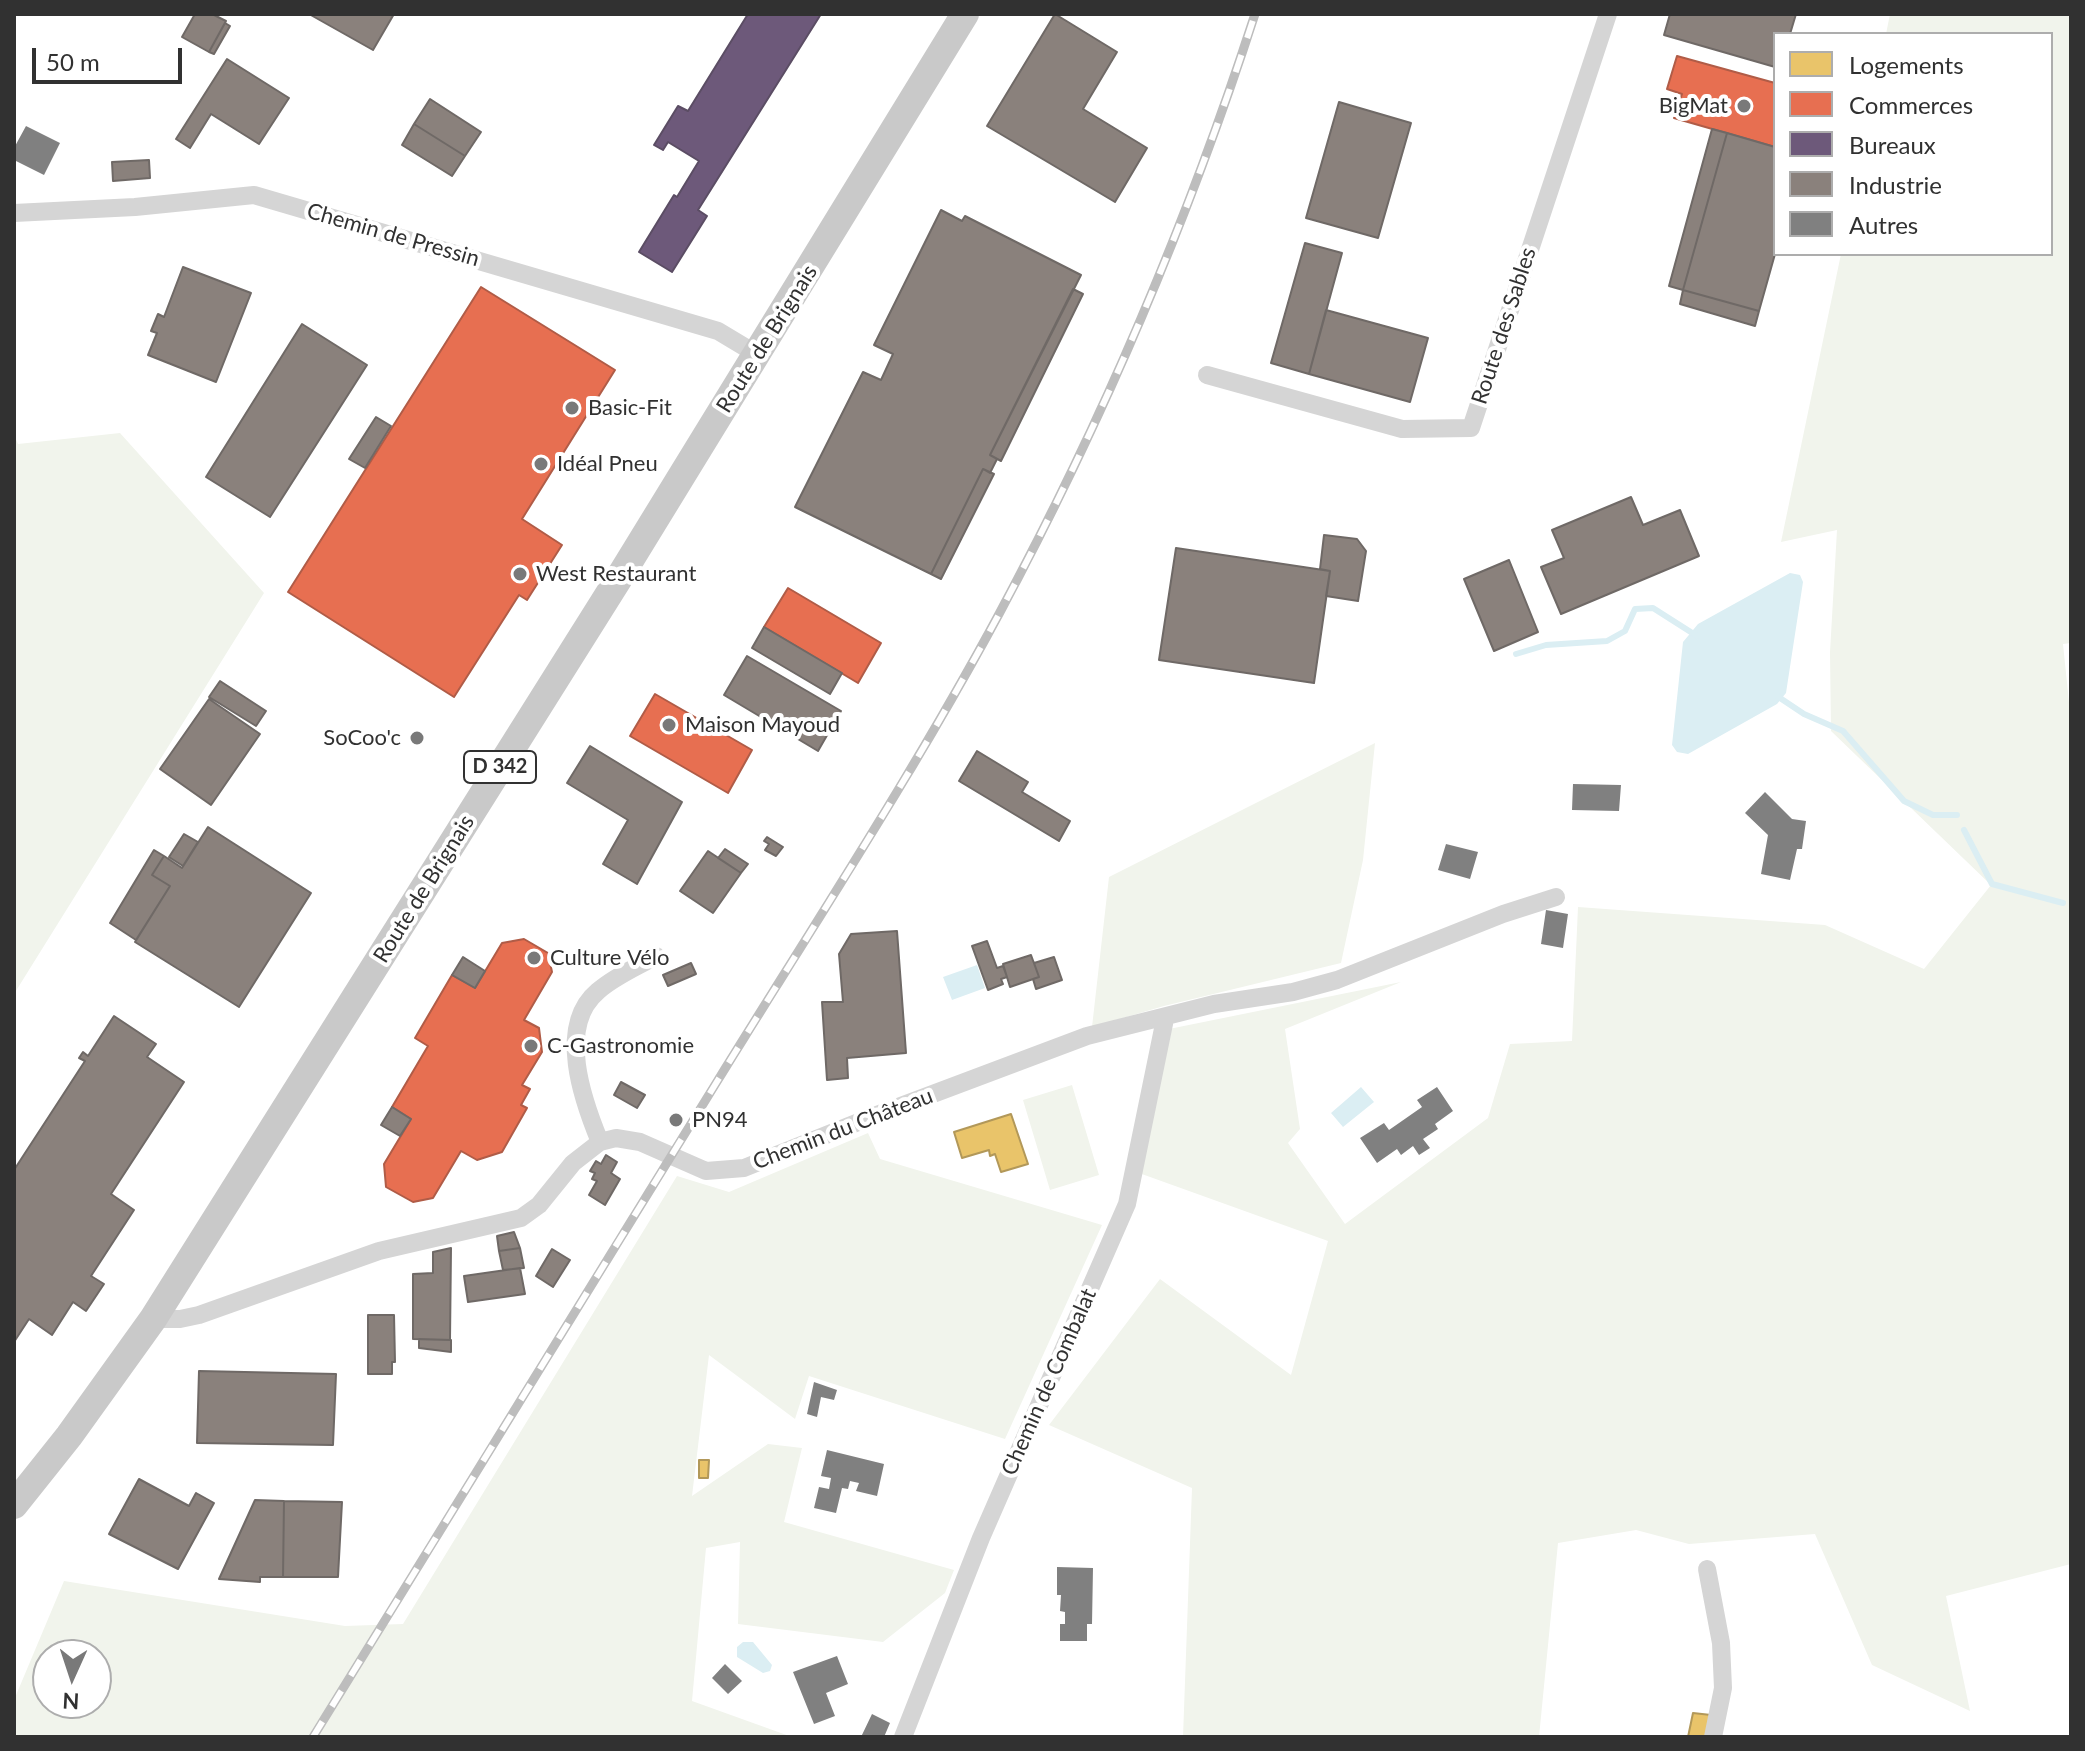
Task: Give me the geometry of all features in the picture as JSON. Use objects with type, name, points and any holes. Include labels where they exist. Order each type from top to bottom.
[{"type":"main road","name":"Route de Brignais","points":[[14,1505],[69,1436],[153,1319],[758,355],[965,14]]},
{"type":"street","name":"Route des Sables","points":[[1207,375],[1402,429],[1471,428],[1608,14]]},
{"type":"street","name":"Chemin de Pressin","points":[[14,213],[135,207],[254,195],[718,331],[758,355]]},
{"type":"street","name":"Chemin du Château","points":[[600,1142],[616,1138],[640,1142],[706,1171],[744,1168],[1087,1036],[1165,1019],[1214,1004],[1293,992],[1337,980],[1503,914],[1556,897]]},
{"type":"street","points":[[153,1319],[199,1315],[379,1251],[521,1218],[539,1205],[584,1152],[600,1142],[586,1109],[577,1072],[576,1044],[580,1015],[595,992],[656,956]]},
{"type":"street","name":"Chemin de Combalat","points":[[903,1737],[981,1538],[1127,1204],[1165,1019]]},
{"type":"street","points":[[1707,1569],[1721,1643],[1723,1688],[1713,1737]]},
{"type":"shaded area","points":[[1890,14],[2071,14],[2071,643],[2063,644],[2071,722],[2071,1564],[1946,1596],[1970,1711],[1872,1665],[1815,1534],[1689,1544],[1636,1530],[1558,1543],[1539,1737],[1183,1737],[1192,1488],[1049,1425],[1160,1279],[1291,1375],[1328,1241],[1139,1173],[1169,1029],[1401,982],[1285,1029],[1300,1129],[1288,1143],[1345,1224],[1488,1118],[1510,1044],[1572,1041],[1578,907],[1825,925],[1924,969],[1991,885],[1831,731],[1830,652],[1837,530],[1781,542],[1841,256],[2053,256],[2053,32],[1886,32]]},
{"type":"shaded area","points":[[120,433],[264,593],[14,994],[14,435],[18,444]]},
{"type":"shaded area","points":[[1790,573],[1800,575],[1803,582],[1786,693],[1777,704],[1688,754],[1677,752],[1672,745],[1683,642],[1698,624]]},
{"type":"shaded area","points":[[1375,743],[1363,860],[1341,963],[1164,1006],[1092,1027],[1109,877]]},
{"type":"shaded area","points":[[977,965],[985,988],[952,1000],[943,977]]},
{"type":"shaded area","points":[[1072,1085],[1099,1175],[1050,1190],[1023,1100]]},
{"type":"shaded area","points":[[1361,1087],[1374,1102],[1343,1127],[1331,1113]]},
{"type":"shaded area","points":[[868,1133],[880,1159],[1102,1225],[1005,1439],[809,1376],[795,1419],[709,1355],[692,1496],[768,1444],[802,1448],[784,1522],[954,1570],[945,1593],[883,1642],[738,1624],[740,1542],[706,1548],[692,1701],[792,1737],[14,1737],[14,1700],[32,1657],[32,1719],[112,1719],[112,1639],[40,1639],[64,1581],[345,1626],[403,1624],[677,1176],[729,1192]]},
{"type":"shaded area","points":[[743,1642],[753,1642],[772,1665],[770,1671],[763,1673],[737,1657],[737,1647]]},
{"type":"building: Logements","points":[[1011,1114],[1028,1164],[1001,1172],[995,1154],[990,1156],[989,1150],[962,1158],[954,1132]]},
{"type":"building: Logements","points":[[699,1460],[709,1460],[708,1478],[699,1478]]},
{"type":"building: Logements","points":[[1693,1713],[1711,1715],[1706,1737],[1688,1737]]},
{"type":"building: Commerces","points":[[1677,56],[1773,82],[1773,146],[1674,118],[1682,94],[1667,89]]},
{"type":"building: Commerces","points":[[481,287],[615,370],[522,519],[562,545],[527,600],[519,595],[454,697],[288,592]]},
{"type":"building: Commerces","points":[[788,588],[881,643],[858,683],[764,627]]},
{"type":"building: Commerces","points":[[655,694],[752,750],[728,793],[630,736]]},
{"type":"building: Commerces","points":[[524,939],[548,953],[552,972],[524,1020],[539,1028],[542,1052],[522,1085],[530,1089],[521,1105],[527,1108],[502,1152],[477,1160],[461,1151],[433,1198],[413,1202],[386,1187],[384,1164],[411,1119],[392,1107],[428,1046],[415,1038],[452,975],[475,988],[502,943]]},
{"type":"building: Bureaux","points":[[748,14],[821,14],[698,210],[707,216],[672,272],[639,252],[699,161],[668,142],[663,150],[654,145],[678,106],[688,111]]},
{"type":"building: Industrie","points":[[195,14],[212,14],[226,21],[209,52],[182,37]]},
{"type":"building: Industrie","points":[[309,14],[394,14],[373,50]]},
{"type":"building: Industrie","points":[[1055,14],[1117,52],[1083,109],[1147,148],[1115,202],[987,126]]},
{"type":"building: Industrie","points":[[1670,14],[1796,14],[1791,32],[1773,32],[1773,66],[1664,35]]},
{"type":"building: Industrie","points":[[225,23],[230,26],[214,54],[209,52]]},
{"type":"building: Industrie","points":[[227,59],[289,98],[259,144],[211,114],[190,148],[176,139]]},
{"type":"building: Industrie","points":[[430,99],[481,132],[465,156],[414,124]]},
{"type":"building: Industrie","points":[[1339,102],[1411,123],[1378,238],[1306,218]]},
{"type":"building: Industrie","points":[[414,124],[465,156],[452,176],[402,145]]},
{"type":"building: Industrie","points":[[1712,129],[1727,133],[1683,290],[1669,286]]},
{"type":"building: Industrie","points":[[1727,133],[1773,146],[1774,256],[1759,311],[1683,290]]},
{"type":"building: Industrie","points":[[149,160],[150,178],[113,181],[112,162]]},
{"type":"building: Industrie","points":[[941,210],[962,221],[965,216],[1081,275],[990,455],[997,459],[990,473],[983,469],[931,574],[795,507],[863,372],[881,380],[893,354],[874,345]]},
{"type":"building: Industrie","points":[[1305,243],[1342,253],[1309,374],[1271,363]]},
{"type":"building: Industrie","points":[[183,267],[251,293],[216,382],[148,355],[157,333],[151,331],[158,314],[164,317]]},
{"type":"building: Industrie","points":[[1073,289],[1083,294],[1001,461],[990,455]]},
{"type":"building: Industrie","points":[[1683,290],[1759,311],[1755,326],[1680,304]]},
{"type":"building: Industrie","points":[[1326,310],[1428,338],[1410,402],[1309,374]]},
{"type":"building: Industrie","points":[[302,324],[367,365],[270,517],[206,477]]},
{"type":"building: Industrie","points":[[376,417],[391,426],[365,468],[349,459]]},
{"type":"building: Industrie","points":[[983,469],[994,474],[941,579],[931,574]]},
{"type":"building: Industrie","points":[[1631,497],[1643,525],[1680,510],[1699,556],[1561,614],[1541,567],[1564,558],[1552,530]]},
{"type":"building: Industrie","points":[[1324,535],[1357,539],[1366,551],[1358,601],[1326,596],[1330,571],[1320,569]]},
{"type":"building: Industrie","points":[[1176,548],[1330,571],[1314,683],[1159,660]]},
{"type":"building: Industrie","points":[[1509,560],[1538,632],[1494,651],[1464,579]]},
{"type":"building: Industrie","points":[[764,627],[842,673],[830,694],[752,648]]},
{"type":"building: Industrie","points":[[747,656],[841,711],[818,751],[724,695]]},
{"type":"building: Industrie","points":[[220,681],[266,711],[256,726],[209,697]]},
{"type":"building: Industrie","points":[[209,699],[260,734],[211,805],[160,769]]},
{"type":"building: Industrie","points":[[590,746],[682,802],[637,884],[603,864],[628,820],[567,783]]},
{"type":"building: Industrie","points":[[977,751],[1028,782],[1022,792],[1070,821],[1059,841],[959,781]]},
{"type":"building: Industrie","points":[[208,827],[311,893],[239,1007],[135,942],[170,886],[152,875],[164,856],[182,868]]},
{"type":"building: Industrie","points":[[184,834],[198,842],[183,866],[169,857]]},
{"type":"building: Industrie","points":[[767,837],[783,847],[776,856],[765,850],[769,844],[764,841]]},
{"type":"building: Industrie","points":[[725,849],[748,864],[741,873],[718,858]]},
{"type":"building: Industrie","points":[[154,850],[164,856],[152,875],[170,886],[136,940],[110,923]]},
{"type":"building: Industrie","points":[[708,851],[741,873],[713,913],[680,891]]},
{"type":"building: Industrie","points":[[897,931],[906,1053],[847,1058],[848,1078],[827,1080],[822,1002],[843,1002],[839,954],[851,934]]},
{"type":"building: Industrie","points":[[987,941],[997,968],[1003,966],[1007,977],[1001,979],[1003,984],[988,990],[972,946]]},
{"type":"building: Industrie","points":[[1031,955],[1039,977],[1010,987],[1003,964]]},
{"type":"building: Industrie","points":[[463,957],[485,971],[475,988],[452,975]]},
{"type":"building: Industrie","points":[[1054,957],[1062,980],[1036,989],[1033,979],[1039,977],[1034,963]]},
{"type":"building: Industrie","points":[[691,963],[696,974],[668,986],[663,975]]},
{"type":"building: Industrie","points":[[114,1016],[156,1044],[147,1057],[184,1082],[111,1194],[134,1210],[91,1276],[104,1284],[86,1311],[73,1302],[52,1335],[29,1319],[14,1342],[14,1170],[85,1061],[79,1058],[83,1052],[88,1056]]},
{"type":"building: Industrie","points":[[621,1082],[645,1095],[637,1108],[614,1095]]},
{"type":"building: Industrie","points":[[392,1107],[411,1119],[400,1136],[381,1125]]},
{"type":"building: Industrie","points":[[606,1155],[617,1162],[611,1173],[620,1179],[605,1205],[589,1195],[597,1181],[592,1179],[595,1173],[590,1171],[596,1161],[601,1164]]},
{"type":"building: Industrie","points":[[514,1232],[520,1248],[499,1251],[497,1236]]},
{"type":"building: Industrie","points":[[451,1248],[450,1340],[413,1339],[413,1274],[433,1273],[433,1252]]},
{"type":"building: Industrie","points":[[520,1248],[524,1268],[503,1270],[499,1251]]},
{"type":"building: Industrie","points":[[552,1249],[570,1260],[553,1287],[536,1276]]},
{"type":"building: Industrie","points":[[520,1268],[525,1294],[468,1302],[464,1276]]},
{"type":"building: Industrie","points":[[368,1315],[394,1315],[395,1362],[392,1362],[392,1374],[368,1374]]},
{"type":"building: Industrie","points":[[419,1339],[451,1340],[451,1352],[419,1348]]},
{"type":"building: Industrie","points":[[199,1371],[336,1374],[333,1445],[197,1443]]},
{"type":"building: Industrie","points":[[139,1479],[189,1506],[196,1493],[214,1503],[178,1569],[109,1534]]},
{"type":"building: Industrie","points":[[255,1500],[284,1501],[283,1577],[260,1577],[260,1582],[219,1579]]},
{"type":"building: Industrie","points":[[284,1501],[342,1502],[338,1577],[283,1577]]},
{"type":"building: Autres","points":[[26,126],[60,143],[44,175],[14,160],[14,148]]},
{"type":"building: Autres","points":[[1573,784],[1621,785],[1619,811],[1572,810]]},
{"type":"building: Autres","points":[[1765,792],[1792,819],[1806,821],[1802,849],[1797,849],[1790,880],[1761,874],[1768,835],[1745,813]]},
{"type":"building: Autres","points":[[1446,844],[1478,852],[1470,879],[1438,870]]},
{"type":"building: Autres","points":[[1546,910],[1568,914],[1563,948],[1541,944]]},
{"type":"building: Autres","points":[[1437,1087],[1453,1111],[1435,1124],[1438,1129],[1423,1139],[1430,1148],[1419,1155],[1413,1146],[1401,1155],[1397,1149],[1377,1163],[1360,1138],[1384,1123],[1389,1130],[1422,1107],[1417,1100]]},
{"type":"building: Autres","points":[[814,1382],[837,1390],[834,1400],[821,1397],[817,1417],[807,1414]]},
{"type":"building: Autres","points":[[827,1450],[884,1464],[877,1496],[856,1491],[859,1483],[850,1481],[848,1489],[842,1488],[836,1513],[814,1508],[819,1487],[829,1489],[831,1478],[821,1476]]},
{"type":"building: Autres","points":[[1057,1567],[1093,1568],[1092,1624],[1087,1624],[1087,1641],[1060,1641],[1060,1624],[1065,1624],[1065,1612],[1060,1611],[1061,1595],[1057,1595]]},
{"type":"building: Autres","points":[[837,1656],[848,1684],[826,1693],[835,1716],[814,1724],[793,1672]]},
{"type":"building: Autres","points":[[725,1664],[742,1681],[728,1694],[712,1678]]},
{"type":"building: Autres","points":[[872,1714],[890,1723],[884,1737],[861,1737]]},
{"type":"waterway","points":[[1516,654],[1546,645],[1607,641],[1625,631],[1635,609],[1653,608],[1697,636]]},
{"type":"waterway","points":[[1777,696],[1804,714],[1843,731],[1904,801],[1933,815],[1957,815]]},
{"type":"waterway","points":[[1964,830],[1992,884],[2063,903]]},
{"type":"railway","points":[[313,1737],[862,849],[999,614],[1073,468],[1140,320],[1201,168],[1255,14]]},
{"type":"place","name":"BigMat","points":[[1744,106]]},
{"type":"place","name":"Basic-Fit","points":[[572,408]]},
{"type":"place","name":"Idéal Pneu","points":[[541,464]]},
{"type":"place","name":"West Restaurant","points":[[520,574]]},
{"type":"place","name":"Maison Mayoud","points":[[669,725]]},
{"type":"place","name":"SoCoo'c","points":[[417,738]]},
{"type":"place","name":"Culture Vélo","points":[[534,958]]},
{"type":"place","name":"C-Gastronomie","points":[[531,1046]]},
{"type":"place","name":"PN94","points":[[676,1120]]}]
